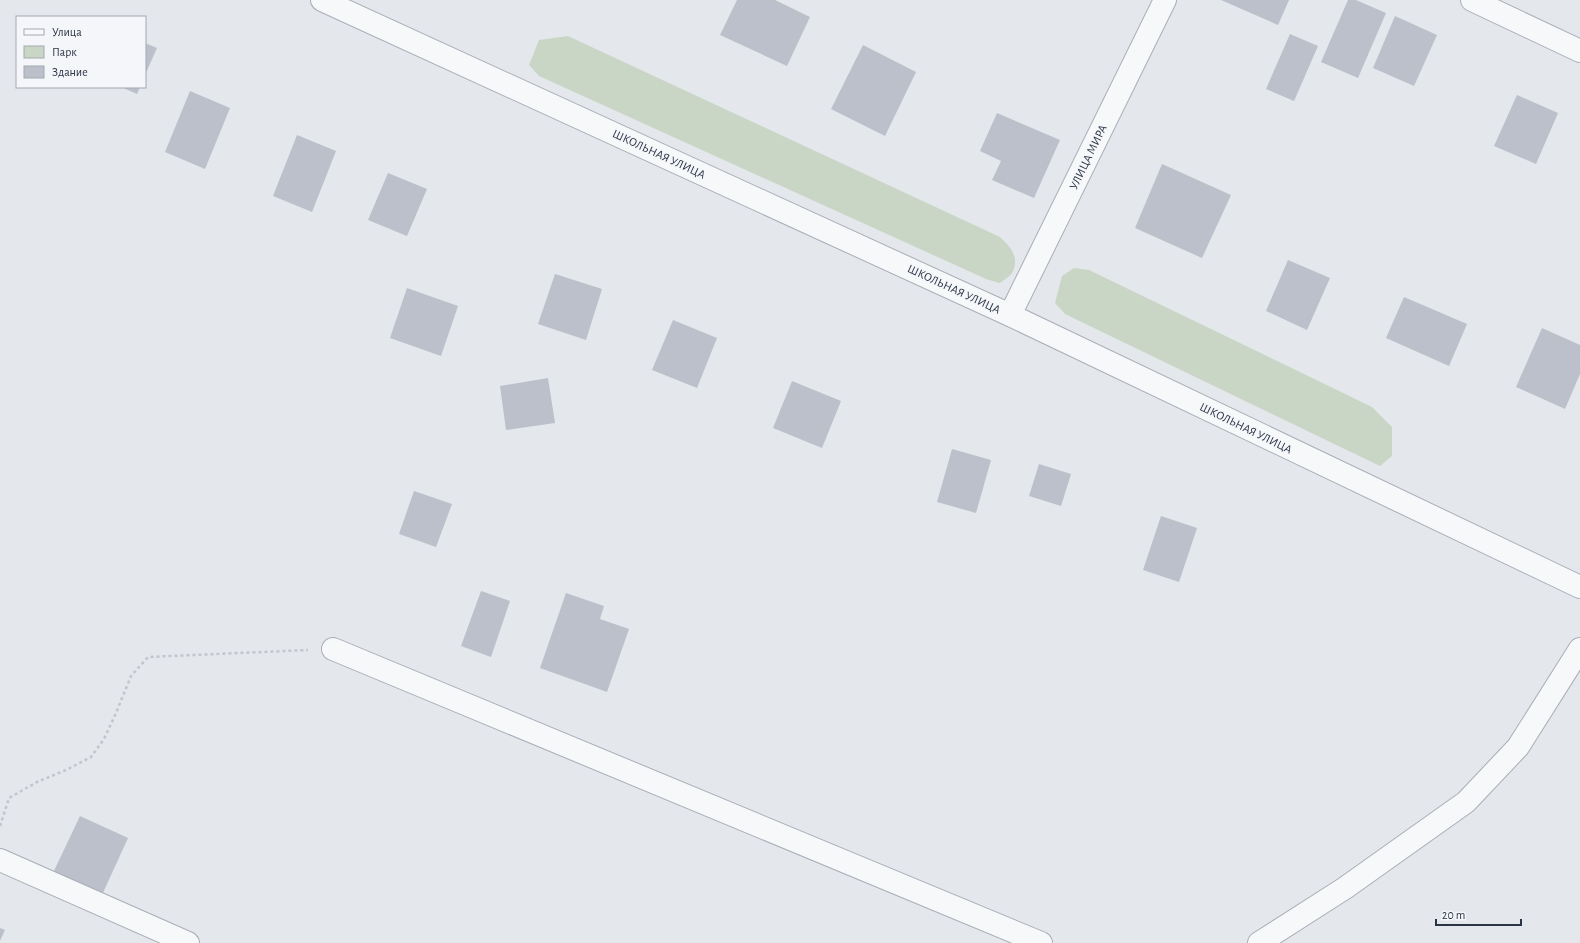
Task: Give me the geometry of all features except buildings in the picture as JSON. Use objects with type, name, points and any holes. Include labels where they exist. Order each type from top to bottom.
[{"type":"street","name":"ШКОЛЬНАЯ УЛИЦА","points":[[322,0],[1010,315],[1580,587]]},
{"type":"street","name":"УЛИЦА МИРА","points":[[1010,315],[1165,0]]},
{"type":"street","points":[[1472,0],[1580,51]]},
{"type":"street","points":[[1259,943],[1345,888],[1466,802],[1518,747],[1580,648]]},
{"type":"street","points":[[333,649],[1041,943]]},
{"type":"street","points":[[0,860],[188,943]]},
{"type":"path","points":[[0,826],[9,798],[37,782],[66,770],[91,757],[104,739],[131,676],[148,656],[333,649]]},
{"type":"green space","points":[[568,36],[1000,237],[1011,249],[1015,258],[1012,273],[999,283],[986,279],[539,76],[529,65],[539,40]]},
{"type":"green space","points":[[1074,268],[1089,270],[1372,407],[1392,427],[1392,456],[1380,466],[1065,314],[1055,303],[1062,276]]}]
